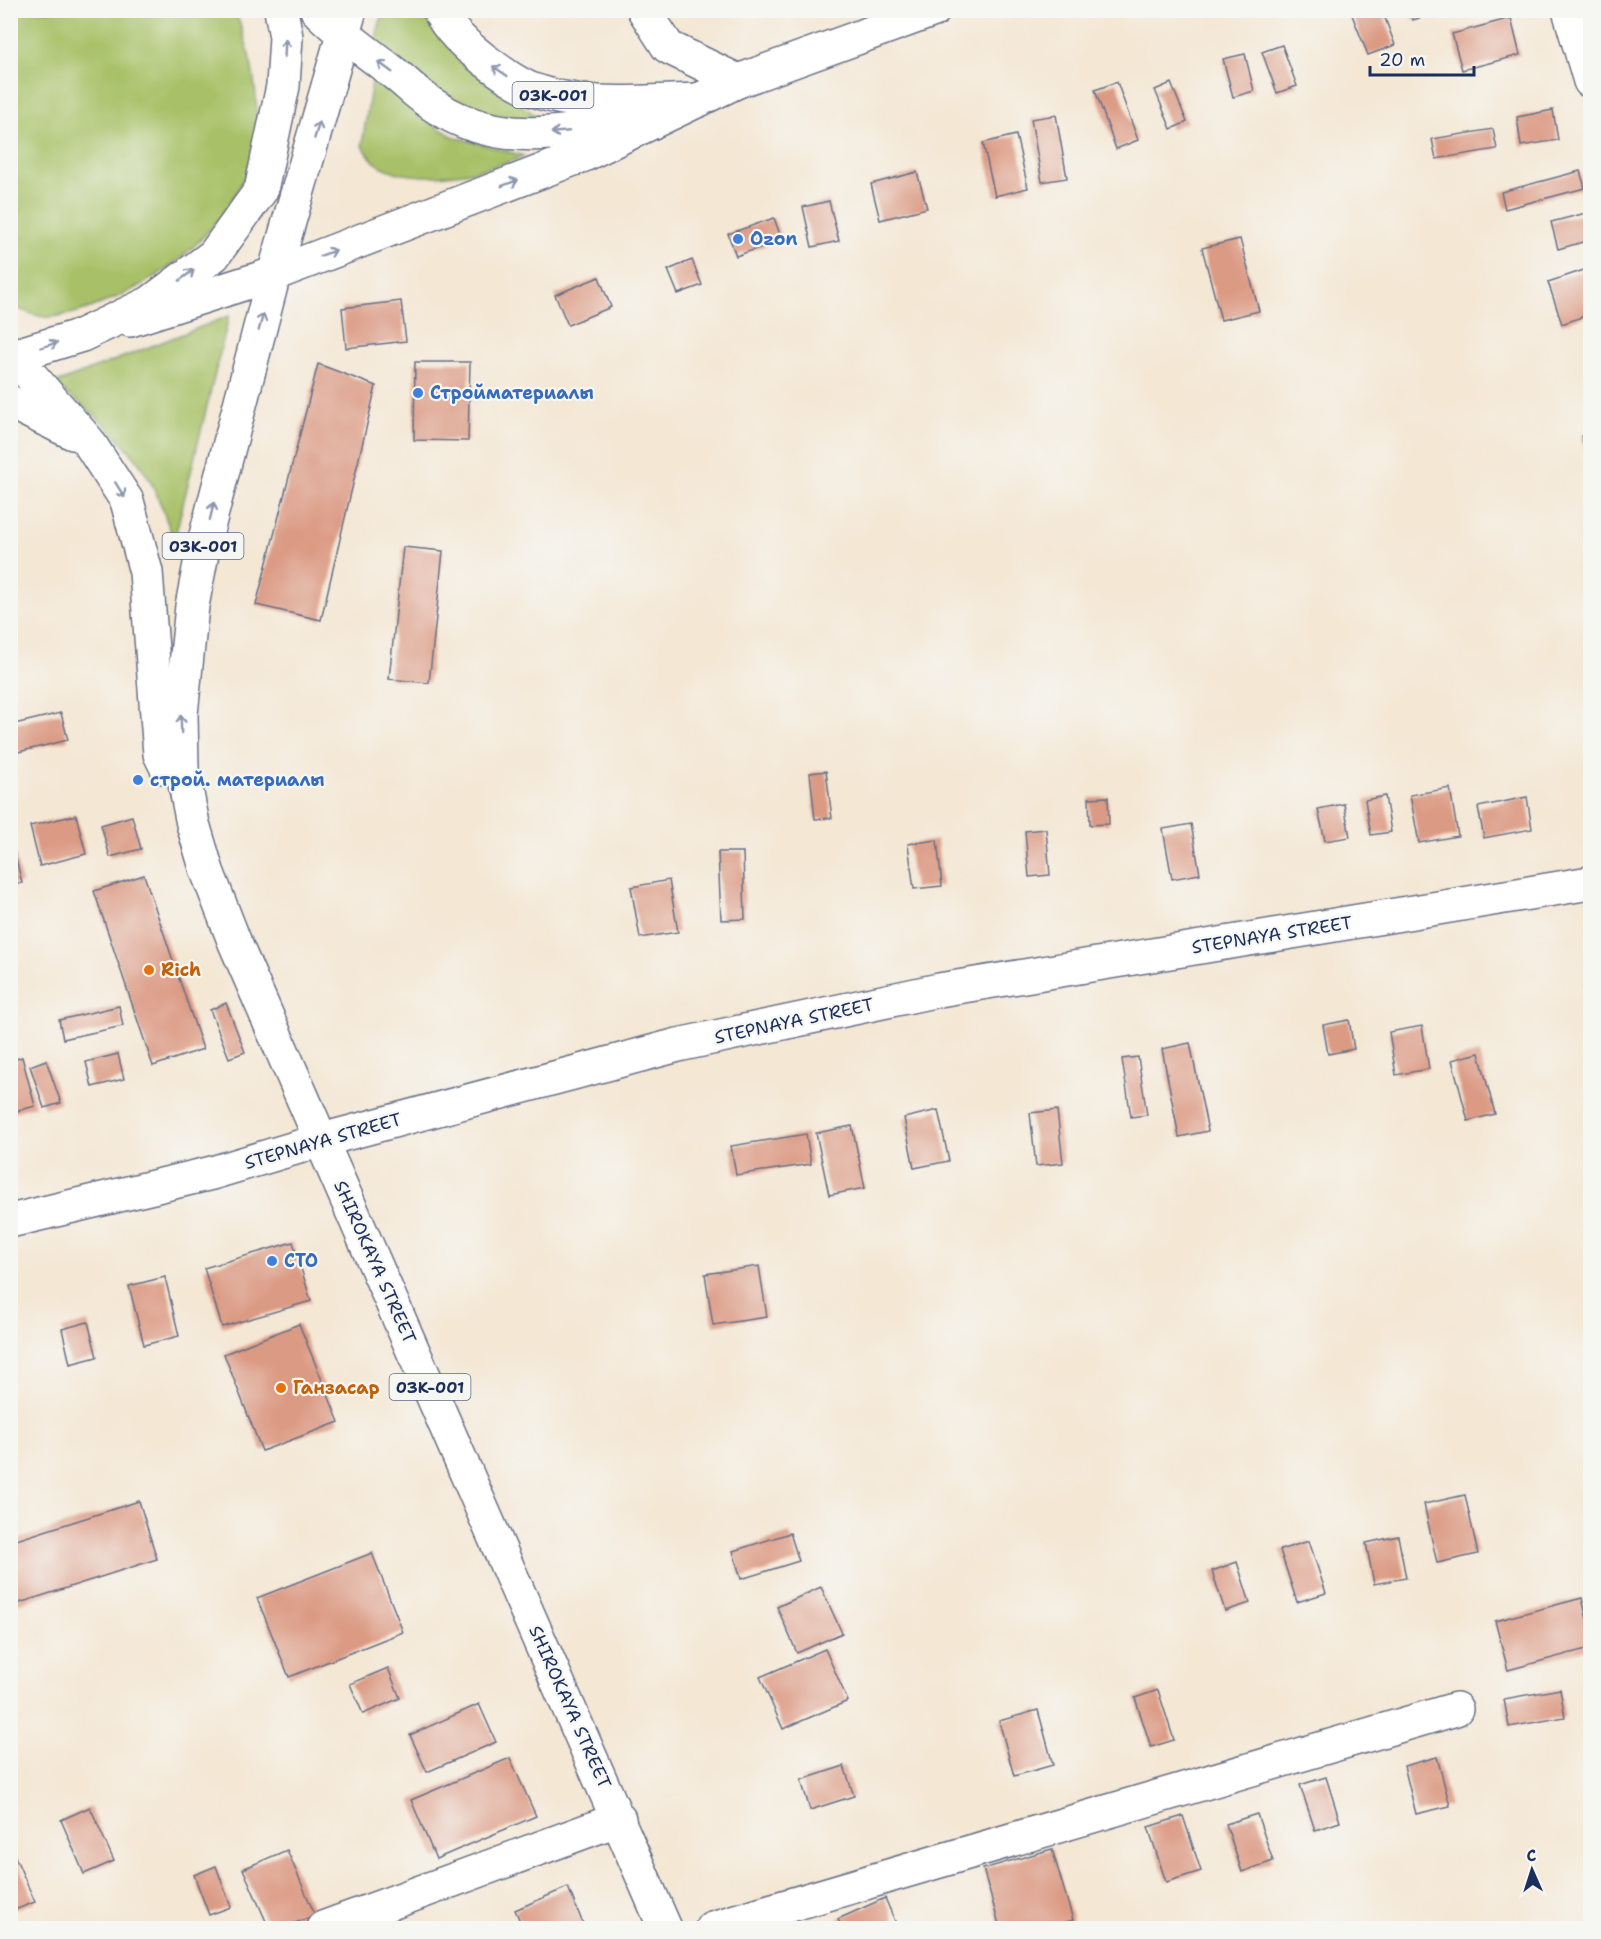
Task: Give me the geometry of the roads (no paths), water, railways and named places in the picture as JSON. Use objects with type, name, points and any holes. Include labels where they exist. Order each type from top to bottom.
[{"type":"main road","points":[[82,335],[150,303],[214,255],[261,190],[284,86],[286,37],[281,10]]},
{"type":"main road","name":"03К-001","points":[[317,10],[346,23],[437,108],[478,128],[527,135],[587,130],[699,100]]},
{"type":"main road","name":"03К-001","points":[[439,10],[470,50],[504,74],[532,89],[563,98],[588,101],[699,100]]},
{"type":"main road","points":[[644,10],[668,46],[738,81]]},
{"type":"main road","points":[[699,100],[738,81],[934,10]]},
{"type":"main road","points":[[1569,10],[1590,81]]},
{"type":"main road","name":"03К-001","points":[[193,824],[182,769],[181,714],[192,606],[204,543],[274,274],[346,23]]},
{"type":"main road","points":[[284,86],[300,186]]},
{"type":"main road","name":"03К-001","points":[[193,824],[160,754],[146,572],[127,501],[88,441],[12,355],[274,274],[584,155],[699,100]]},
{"type":"main road","points":[[10,402],[88,441]]},
{"type":"main road","name":"SHIROKAYA STREET","points":[[193,824],[207,871],[235,943],[619,1819],[665,1929]]},
{"type":"main road","name":"STEPNAYA STREET","points":[[10,1221],[212,1173],[322,1140],[678,1045],[939,990],[1590,883]]},
{"type":"main road","points":[[712,1929],[1456,1708]]},
{"type":"main road","points":[[323,1929],[619,1819]]},
{"type":"place","name":"Ozon","points":[[738,239]]},
{"type":"place","name":"Стройматериалы","points":[[418,393]]},
{"type":"place","name":"строй. материалы","points":[[138,780]]},
{"type":"place","name":"Rich","points":[[149,970]]},
{"type":"place","name":"СТО","points":[[272,1261]]},
{"type":"place","name":"Ганзасар","points":[[281,1388]]}]
